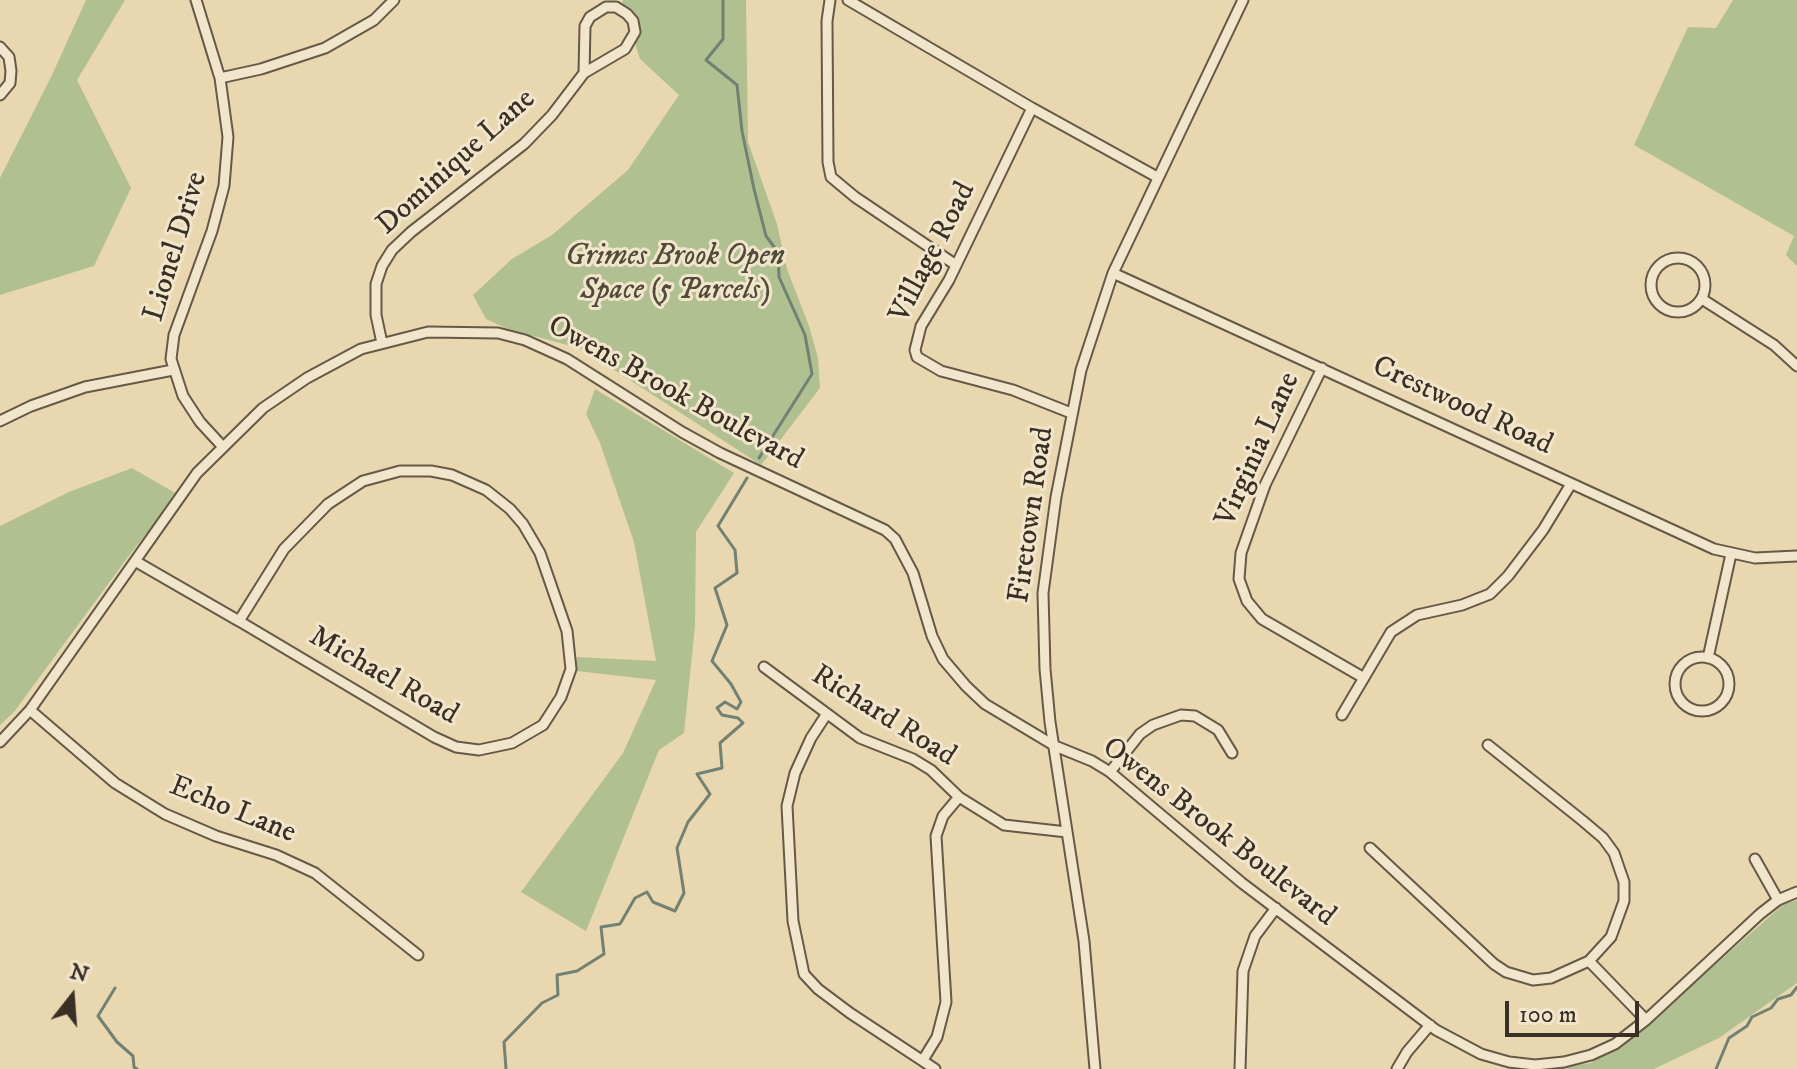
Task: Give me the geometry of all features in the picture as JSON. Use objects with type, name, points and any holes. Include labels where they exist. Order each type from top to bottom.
[{"type":"street","name":"Lionel Drive","points":[[196,0],[220,78],[228,137],[224,186],[212,231],[174,335],[171,359],[183,396],[200,422],[223,447]]},
{"type":"street","points":[[220,78],[261,69],[325,48],[374,20],[394,0]]},
{"type":"street","points":[[830,0],[827,21],[828,162],[831,177],[855,197],[956,265]]},
{"type":"street","points":[[848,0],[1157,177]]},
{"type":"street","name":"Firetown Road","points":[[1095,1069],[1084,941],[1045,669],[1043,593],[1056,497],[1081,370],[1113,273],[1243,0]]},
{"type":"street","name":"Dominique Lane","points":[[382,343],[376,315],[376,284],[392,250],[524,144],[552,115],[584,73],[625,49],[635,32],[633,21],[616,7],[606,7],[590,17],[585,26],[584,73]]},
{"type":"street","points":[[0,47],[9,57],[11,71],[10,83],[0,95]]},
{"type":"street","name":"Village Road","points":[[1032,108],[956,265],[921,326],[916,340],[917,357],[941,371],[1013,390],[1071,413]]},
{"type":"street","points":[[1669,259],[1688,259],[1696,264],[1705,280],[1702,299],[1687,311],[1668,310],[1660,305],[1650,289],[1654,270],[1669,259]]},
{"type":"street","name":"Crestwood Road","points":[[1113,273],[1714,549],[1755,558],[1797,556]]},
{"type":"street","points":[[1702,299],[1774,345],[1797,366]]},
{"type":"street","name":"Owens Brook Boulevard","points":[[0,742],[30,710],[197,473],[263,408],[307,378],[361,349],[428,332],[498,333],[525,340],[567,359],[720,453],[885,530],[895,539],[913,573],[932,636],[943,659],[985,704],[1055,746],[1110,772],[1276,908],[1430,1025],[1481,1054],[1535,1065],[1591,1055],[1615,1044],[1646,1020],[1778,900],[1797,892]]},
{"type":"street","name":"Virginia Lane","points":[[1322,368],[1265,485],[1241,553],[1239,579],[1247,601],[1262,619],[1364,678]]},
{"type":"street","points":[[0,421],[31,406],[85,387],[173,370]]},
{"type":"street","name":"Michael Road","points":[[135,561],[401,720],[456,747],[479,750],[512,743],[531,734],[543,725],[555,709],[571,669],[567,631],[540,553],[528,532],[510,509],[486,490],[452,475],[431,471],[400,471],[363,481],[328,504],[284,549],[239,621]]},
{"type":"street","points":[[1342,715],[1383,643],[1399,625],[1417,615],[1481,600],[1500,586],[1543,530],[1571,484]]},
{"type":"street","points":[[1708,658],[1731,554]]},
{"type":"street","points":[[1708,658],[1716,662],[1727,676],[1727,693],[1716,707],[1699,711],[1691,709],[1678,697],[1675,680],[1678,671],[1691,660],[1708,658]]},
{"type":"street","name":"Richard Road","points":[[764,667],[860,738],[913,759],[931,770],[959,797],[1004,825],[1067,832]]},
{"type":"street","name":"Echo Lane","points":[[30,710],[127,791],[187,825],[276,855],[315,873],[418,955]]},
{"type":"street","points":[[826,715],[795,773],[787,806],[798,954],[804,974],[818,989],[935,1069]]},
{"type":"street","points":[[1110,772],[1140,734],[1153,725],[1181,715],[1195,716],[1218,730],[1232,753]]},
{"type":"street","points":[[1370,848],[1506,972],[1533,980],[1551,978],[1589,961],[1611,937],[1624,901],[1624,882],[1614,853],[1603,838],[1488,745]]},
{"type":"street","points":[[923,1060],[937,1037],[946,1002],[936,836],[943,816],[959,797]]},
{"type":"street","points":[[1755,859],[1778,900]]},
{"type":"street","points":[[1240,1069],[1243,971],[1255,936],[1276,908]]},
{"type":"street","points":[[1589,961],[1646,1020]]},
{"type":"street","points":[[1397,1069],[1430,1025]]},
{"type":"green space","points":[[86,0],[125,0],[77,80],[131,188],[94,266],[0,295],[0,178]]},
{"type":"green space","name":"Grimes Brook Open Space (5 Parcels)","points":[[623,0],[746,0],[748,142],[777,224],[787,269],[809,326],[818,358],[820,388],[761,465],[582,349],[508,329],[486,319],[473,295],[512,259],[552,235],[628,170],[679,95],[640,59]]},
{"type":"green space","points":[[1733,0],[1797,0],[1797,266],[1786,255],[1794,236],[1634,145],[1688,27],[1716,28]]},
{"type":"green space","name":"Grimes Brook Open Space (5 Parcels)","points":[[595,389],[734,473],[696,532],[695,626],[684,733],[659,750],[586,931],[521,892],[623,753],[656,680],[576,671],[577,657],[656,661],[634,542],[600,443],[586,414]]},
{"type":"green space","points":[[132,468],[177,494],[14,712],[0,725],[0,526],[69,492]]},
{"type":"green space","points":[[1797,900],[1797,983],[1719,1038],[1654,1069],[1548,1069],[1591,1063],[1646,1025],[1784,904]]},
{"type":"waterway","points":[[723,0],[723,39],[706,60],[737,85],[742,131],[766,236],[778,252],[779,277],[805,335],[812,374],[759,458]]},
{"type":"waterway","points":[[506,1069],[504,1042],[542,1003],[558,995],[557,975],[577,971],[604,954],[601,927],[620,924],[635,898],[647,892],[653,902],[675,911],[684,893],[677,848],[688,822],[710,794],[697,774],[722,768],[720,743],[743,723],[738,718],[722,715],[717,708],[725,702],[737,709],[741,702],[712,661],[727,625],[715,588],[737,573],[735,550],[718,526],[747,478]]},
{"type":"waterway","points":[[1716,1069],[1729,1038],[1747,1026],[1752,1017],[1771,1008],[1778,999],[1791,995],[1797,987]]},
{"type":"waterway","points":[[115,988],[98,1016],[117,1042],[133,1056],[137,1069]]}]
